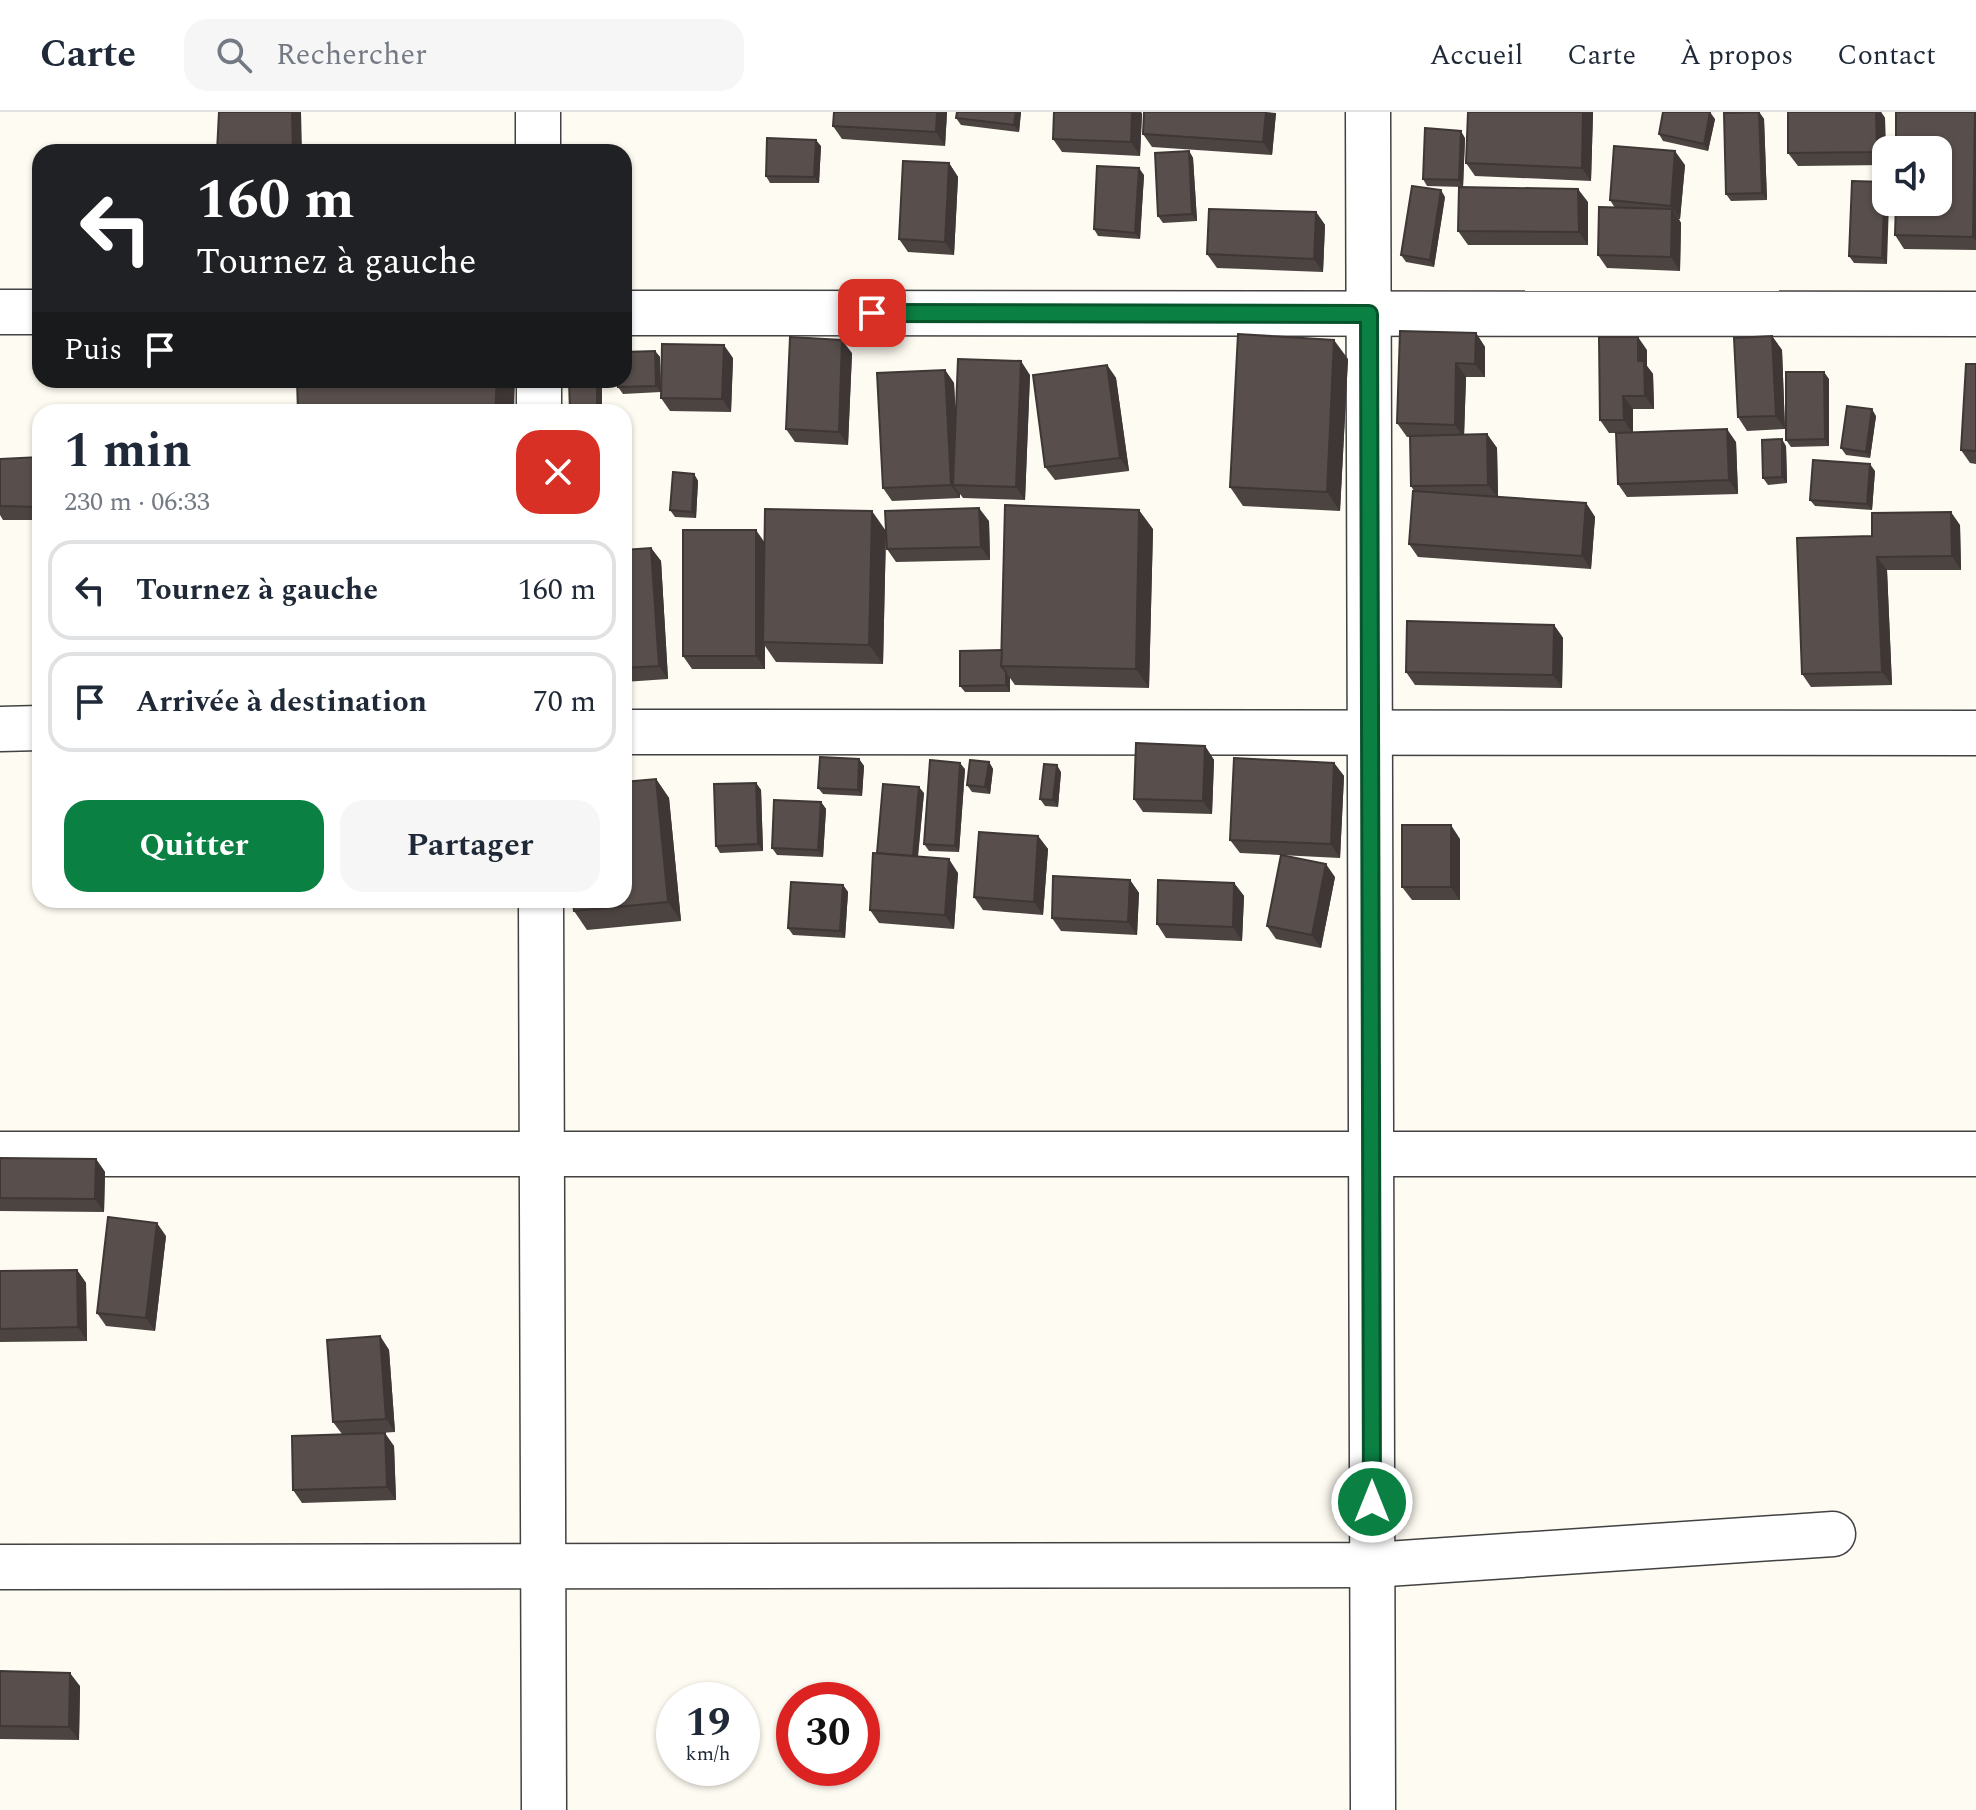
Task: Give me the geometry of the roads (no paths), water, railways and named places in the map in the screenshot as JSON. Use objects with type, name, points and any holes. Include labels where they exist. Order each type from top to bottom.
[{"type":"street","points":[[538,112],[538,144]]},
{"type":"street","points":[[1368,112],[1373,1810]]},
{"type":"street","points":[[0,312],[32,312]]},
{"type":"street","points":[[632,313],[1976,314]]},
{"type":"street","points":[[0,729],[32,728]]},
{"type":"street","points":[[632,732],[1976,733]]},
{"type":"street","points":[[541,908],[544,1810]]},
{"type":"street","points":[[0,1154],[1976,1154]]},
{"type":"street","points":[[0,1567],[1372,1565],[1833,1534]]}]
